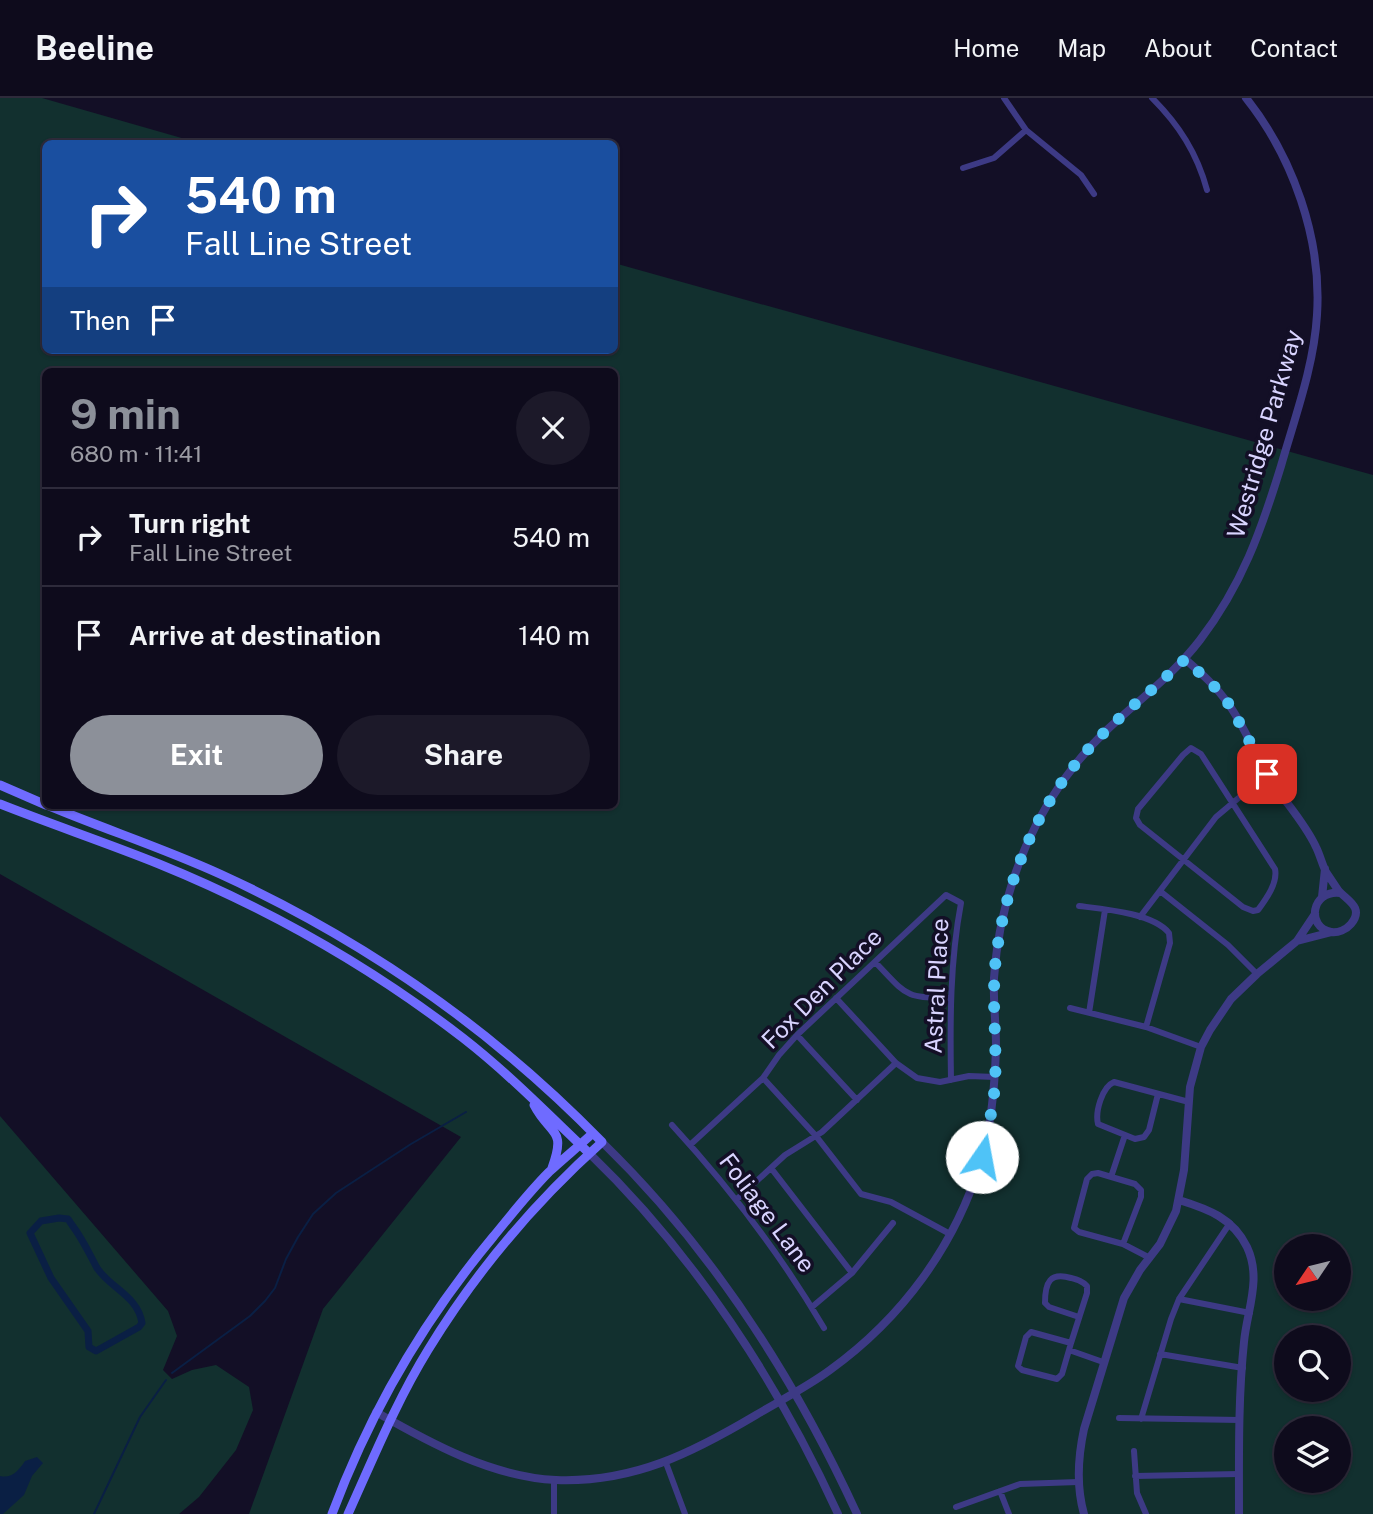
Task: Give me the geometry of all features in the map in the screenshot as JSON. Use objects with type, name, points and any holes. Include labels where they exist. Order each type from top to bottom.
[{"type":"main road","points":[[0,785],[42,803]]},
{"type":"main road","points":[[0,804],[181,874],[257,909],[329,948],[463,1038],[589,1153]]},
{"type":"main road","points":[[56,809],[217,873],[284,905],[354,945],[494,1042],[549,1090],[601,1142],[545,1196],[478,1275],[427,1352],[391,1421],[348,1514]]},
{"type":"main road","points":[[530,1097],[539,1116],[556,1133],[559,1143],[558,1155],[551,1170]]},
{"type":"main road","points":[[332,1514],[376,1412],[410,1350],[438,1308],[501,1227],[551,1170],[593,1133]]},
{"type":"street","points":[[1004,98],[1026,130],[1081,175],[1094,194]]},
{"type":"street","points":[[1152,98],[1183,135],[1201,169],[1207,190]]},
{"type":"street","name":"Westridge Parkway","points":[[376,1412],[446,1449],[517,1474],[554,1480],[608,1477],[666,1463],[692,1452],[795,1392],[853,1353],[882,1327],[922,1281],[950,1234],[970,1192],[982,1157],[995,1077],[994,996],[997,951],[1009,893],[1025,848],[1051,800],[1092,745],[1185,659],[1220,614],[1253,550],[1303,389],[1317,313],[1316,279],[1303,203],[1281,151],[1246,98]]},
{"type":"street","points":[[963,168],[994,158],[1026,130]]},
{"type":"street","points":[[1185,659],[1219,691],[1231,707],[1267,774],[1306,828],[1325,869],[1340,893],[1351,900],[1354,906],[1354,919],[1345,929],[1297,941]]},
{"type":"street","points":[[1191,748],[1201,754],[1232,802],[1277,874],[1261,906],[1253,911],[1243,907],[1140,825],[1136,818],[1138,809],[1191,748]]},
{"type":"street","points":[[1140,917],[1216,817],[1267,774]]},
{"type":"street","points":[[1322,897],[1325,869]]},
{"type":"street","points":[[1160,891],[1228,945],[1257,974]]},
{"type":"street","points":[[1332,932],[1320,925],[1315,907],[1328,893],[1340,893]]},
{"type":"street","name":"Fox Den Place","points":[[690,1145],[764,1078],[779,1055],[797,1035],[946,895],[954,899]]},
{"type":"street","name":"Astral Place","points":[[951,1080],[950,998],[953,951],[961,903],[954,899]]},
{"type":"street","points":[[1079,906],[1140,917],[1161,926],[1169,933],[1170,943],[1146,1027]]},
{"type":"street","points":[[1089,1013],[1105,910]]},
{"type":"street","points":[[1084,1514],[1078,1482],[1084,1429],[1124,1298],[1167,1230],[1180,1200],[1189,1102],[1193,1074],[1201,1048],[1226,1006],[1257,974],[1297,941],[1315,914]]},
{"type":"street","points":[[875,962],[905,993],[915,998],[950,998]]},
{"type":"street","points":[[836,998],[896,1063],[917,1078],[928,1082],[969,1076],[995,1077]]},
{"type":"street","points":[[1070,1008],[1146,1027],[1201,1048]]},
{"type":"street","points":[[797,1035],[857,1100]]},
{"type":"street","points":[[736,1200],[796,1146],[816,1136],[896,1063]]},
{"type":"street","points":[[764,1078],[816,1136],[861,1194],[891,1202],[950,1234]]},
{"type":"street","points":[[1158,1094],[1147,1134],[1140,1139],[1103,1128],[1097,1122],[1106,1087],[1114,1083],[1158,1094],[1189,1102]]},
{"type":"street","name":"Foliage Lane","points":[[672,1125],[768,1242],[824,1328]]},
{"type":"street","points":[[1111,1177],[1125,1135]]},
{"type":"street","points":[[601,1142],[646,1189],[704,1258],[749,1319],[795,1392],[857,1514]]},
{"type":"street","points":[[589,1153],[631,1196],[695,1275],[749,1350],[780,1401],[838,1514]]},
{"type":"street","points":[[771,1168],[852,1273]]},
{"type":"street","points":[[1123,1244],[1142,1193],[1135,1184],[1098,1173],[1090,1176],[1074,1228],[1079,1233],[1123,1244],[1150,1258]]},
{"type":"street","points":[[1180,1200],[1208,1209],[1230,1223],[1247,1246],[1255,1275],[1244,1340],[1239,1514]]},
{"type":"street","points":[[812,1307],[852,1273],[893,1223]]},
{"type":"street","points":[[1141,1419],[1179,1299],[1230,1223]]},
{"type":"street","points":[[1079,1317],[1049,1307],[1045,1303],[1050,1280],[1054,1276],[1059,1275],[1087,1286],[1079,1317],[1070,1347],[1062,1374],[1057,1379],[1022,1370],[1018,1366],[1029,1333],[1070,1347],[1103,1362]]},
{"type":"street","points":[[1179,1299],[1250,1313]]},
{"type":"street","points":[[1160,1354],[1243,1368]]},
{"type":"street","points":[[1119,1418],[1240,1420]]},
{"type":"street","points":[[1134,1451],[1137,1493],[1146,1514]]},
{"type":"street","points":[[666,1463],[685,1514]]},
{"type":"street","points":[[1135,1476],[1239,1474]]},
{"type":"street","points":[[554,1480],[554,1514]]},
{"type":"street","points":[[956,1507],[1028,1483],[1078,1482]]},
{"type":"street","points":[[1000,1491],[1009,1514]]},
{"type":"green space","points":[[0,98],[42,98],[189,140],[42,140],[42,354],[618,354],[618,264],[1373,475],[1373,1514],[249,1514],[323,1309],[461,1137],[0,874]]},
{"type":"green space","points":[[0,1116],[168,1311],[177,1336],[163,1370],[172,1379],[192,1370],[216,1365],[249,1387],[253,1410],[236,1450],[199,1497],[179,1514],[0,1514]]},
{"type":"water","points":[[37,1457],[43,1463],[32,1476],[24,1495],[0,1514],[0,1476],[12,1475],[25,1461]]},
{"type":"waterway","points":[[172,1373],[250,1316],[265,1301],[275,1288],[286,1259],[313,1214],[336,1193],[466,1112]]},
{"type":"waterway","points":[[59,1218],[68,1219],[97,1268],[135,1306],[142,1323],[96,1351],[89,1347],[88,1331],[51,1278],[30,1233],[41,1221],[59,1218]]},
{"type":"waterway","points":[[94,1514],[140,1417],[166,1380]]},
{"type":"route","points":[[982,1157],[995,1085],[994,981],[1004,912],[1025,848],[1068,774],[1107,730],[1185,659],[1219,691],[1231,707],[1267,774]]}]
